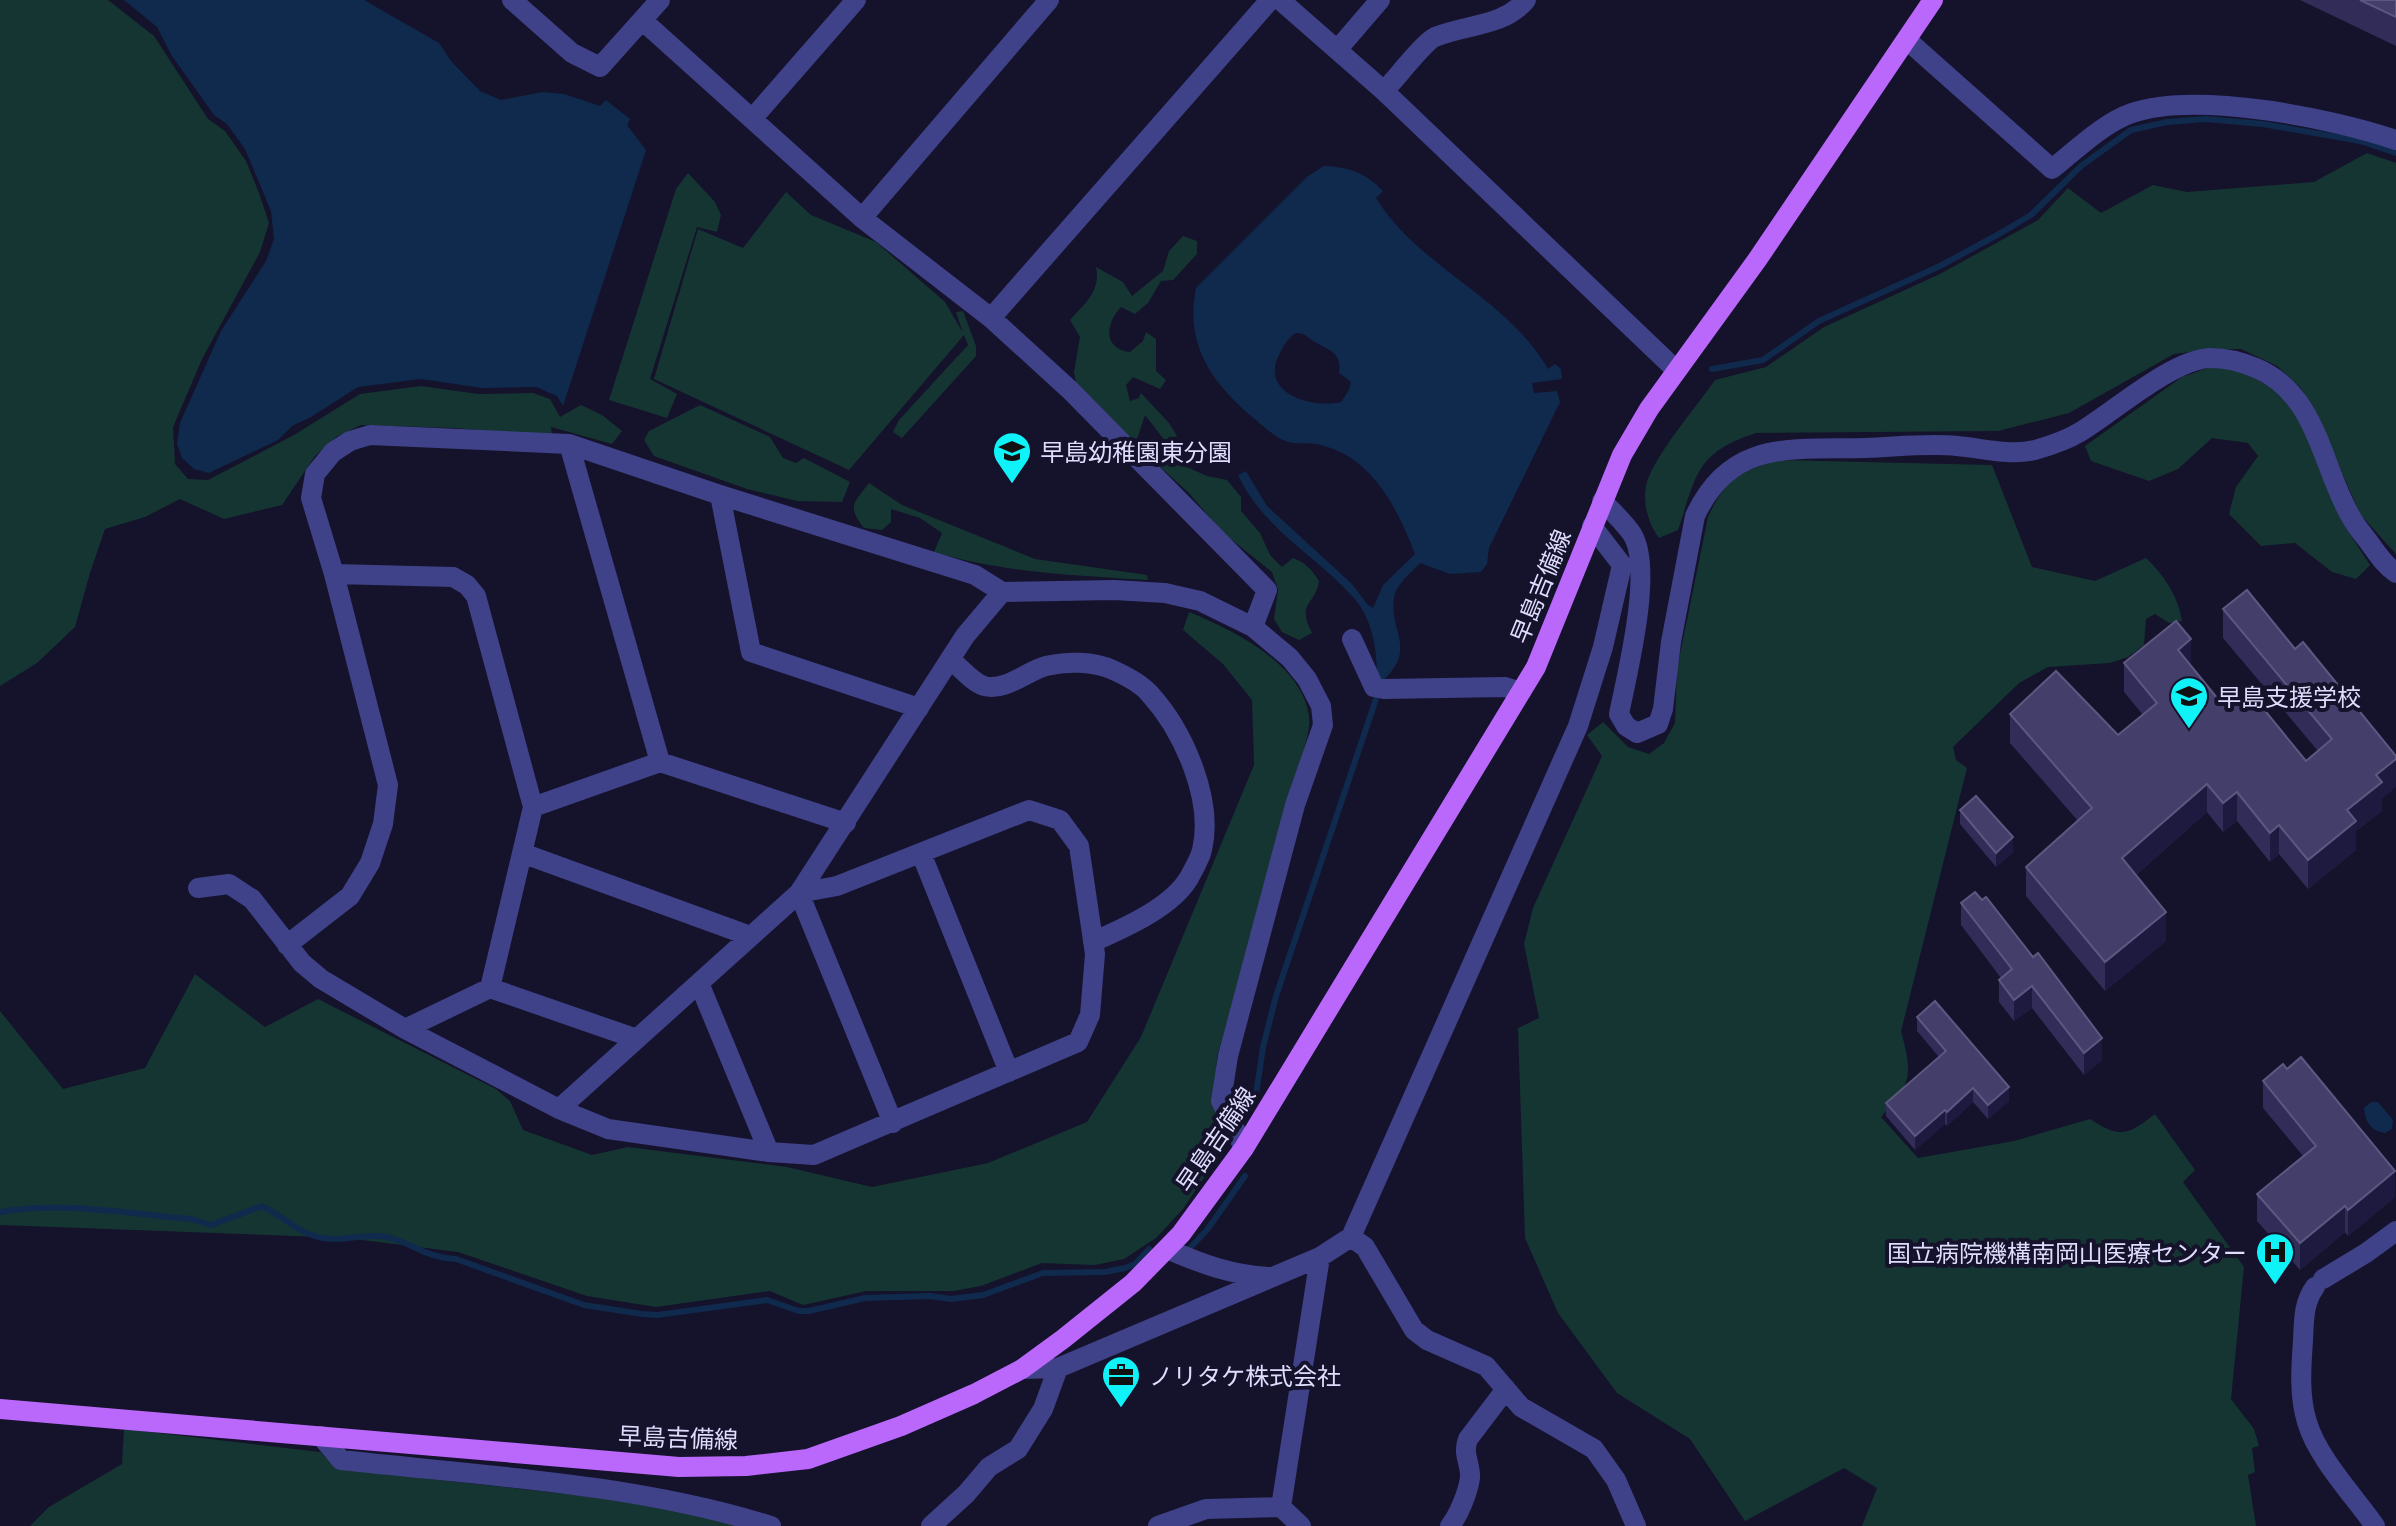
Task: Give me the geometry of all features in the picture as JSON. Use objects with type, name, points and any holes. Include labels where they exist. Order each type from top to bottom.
[{"type":"main road","name":"早島吉備線","points":[[0,1409],[679,1467],[776,1464],[808,1459],[901,1426],[1022,1369],[1110,1302],[1167,1249],[1244,1148],[1536,667],[1622,455],[1676,370],[1757,260],[1933,0]]},
{"type":"street","points":[[512,0],[572,53],[600,67],[660,0]]},
{"type":"street","points":[[752,119],[856,0]]},
{"type":"street","points":[[862,218],[1049,0]]},
{"type":"street","points":[[991,318],[1270,0]]},
{"type":"street","points":[[1280,0],[1384,91],[1676,370]]},
{"type":"street","points":[[1337,50],[1380,0]]},
{"type":"street","points":[[1384,91],[1432,38],[1494,22],[1517,10],[1526,0]]},
{"type":"street","points":[[642,20],[862,218],[991,318],[1070,390],[1267,590],[1253,627]]},
{"type":"street","points":[[1907,40],[2052,169],[2112,123],[2148,108],[2240,107],[2344,126],[2396,140]]},
{"type":"street","points":[[1602,501],[1633,536],[1641,567],[1635,630],[1619,714],[1626,726],[1637,733],[1658,724],[1663,709],[1671,642],[1695,516],[1716,479],[1735,466],[1782,450],[1954,445],[1995,451],[2032,450],[2077,434],[2179,367],[2207,358],[2258,369],[2285,386],[2308,414],[2350,516],[2386,566],[2396,573]]},
{"type":"street","points":[[287,945],[350,896],[370,863],[383,824],[388,785],[334,574],[311,498],[315,474],[333,452],[350,441],[370,435],[569,444],[975,575],[1002,592],[1114,590],[1165,593],[1200,601],[1253,627],[1290,658],[1307,679],[1321,706],[1323,725],[1295,805],[1228,1056],[1221,1101],[1244,1148]]},
{"type":"street","points":[[569,444],[660,762]]},
{"type":"street","points":[[720,495],[751,652],[919,708]]},
{"type":"street","points":[[1022,1369],[1058,1368],[1320,1257],[1351,1237],[1578,726],[1603,647],[1622,565],[1592,526]]},
{"type":"street","points":[[334,574],[453,577],[467,585],[476,596],[533,807],[490,988]]},
{"type":"street","points":[[559,1109],[799,893],[965,636],[1002,592]]},
{"type":"street","points":[[1352,639],[1380,688],[1505,687],[1521,692]]},
{"type":"street","points":[[950,659],[980,685],[995,687],[1045,666],[1076,662],[1111,669],[1147,690],[1172,722],[1197,777],[1204,810],[1202,851],[1187,881],[1169,899],[1134,924],[1093,942]]},
{"type":"street","points":[[533,807],[660,762],[846,823]]},
{"type":"street","points":[[198,888],[229,884],[252,899],[302,963],[321,979],[405,1029],[559,1109],[608,1129],[769,1152],[814,1155],[1078,1042],[1090,1015],[1095,954],[1079,846],[1060,820],[1029,810],[837,886],[799,893]]},
{"type":"street","points":[[522,853],[750,936]]},
{"type":"street","points":[[921,853],[1009,1072]]},
{"type":"street","points":[[799,893],[893,1123]]},
{"type":"street","points":[[699,983],[769,1152]]},
{"type":"street","points":[[405,1029],[490,988],[637,1039]]},
{"type":"street","points":[[2375,1526],[2317,1445],[2307,1423],[2301,1367],[2305,1308],[2319,1283],[2396,1231]]},
{"type":"street","points":[[1351,1237],[1365,1247],[1414,1330],[1427,1340],[1486,1366],[1521,1407],[1594,1449],[1616,1480],[1636,1526]]},
{"type":"street","points":[[1167,1249],[1238,1275],[1273,1277]]},
{"type":"street","points":[[1281,1507],[1320,1257]]},
{"type":"street","points":[[931,1526],[966,1494],[989,1467],[1018,1449],[1043,1409],[1058,1368]]},
{"type":"street","points":[[1450,1526],[1456,1519],[1470,1476],[1464,1449],[1468,1439],[1506,1389]]},
{"type":"street","points":[[321,1436],[341,1460],[624,1492],[700,1506],[771,1526]]},
{"type":"street","points":[[1171,1524],[1206,1509],[1281,1507],[1301,1526]]},
{"type":"green space","points":[[0,0],[108,0],[154,36],[208,119],[225,131],[246,161],[259,193],[269,223],[260,252],[202,359],[173,427],[175,464],[188,479],[208,480],[294,435],[360,394],[421,386],[478,394],[533,393],[550,399],[560,417],[581,405],[602,415],[622,431],[612,444],[551,427],[552,436],[361,425],[336,437],[315,456],[282,505],[224,519],[180,499],[145,517],[105,529],[75,627],[37,663],[0,686]]},
{"type":"green space","points":[[2367,153],[2396,163],[2396,554],[2360,514],[2317,415],[2300,387],[2277,366],[2241,349],[2174,354],[2069,413],[1998,431],[1756,433],[1721,449],[1701,468],[1678,530],[1659,538],[1655,532],[1645,502],[1648,479],[1669,442],[1715,380],[1766,367],[1824,327],[1940,274],[2038,220],[2068,188],[2101,213],[2153,185],[2187,192],[2314,182]]},
{"type":"green space","points":[[688,173],[715,202],[721,215],[717,232],[697,227],[650,379],[677,394],[667,418],[609,400],[676,189]]},
{"type":"green space","points":[[786,192],[811,215],[876,242],[945,302],[963,333],[956,312],[963,311],[976,346],[976,356],[902,438],[893,432],[899,420],[968,345],[964,335],[849,470],[654,379],[698,229],[743,248]]},
{"type":"green space","points":[[1183,236],[1197,241],[1197,254],[1173,280],[1161,281],[1148,303],[1135,314],[1121,307],[1110,327],[1111,340],[1121,350],[1130,352],[1143,341],[1146,332],[1156,339],[1156,371],[1166,380],[1160,389],[1133,377],[1126,385],[1130,401],[1139,398],[1141,393],[1177,436],[1166,442],[1145,415],[1137,439],[1123,435],[1077,388],[1074,372],[1080,337],[1070,320],[1094,290],[1096,267],[1123,282],[1132,296],[1163,271],[1169,251]]},
{"type":"green space","points":[[2214,366],[2246,373],[2281,394],[2302,421],[2344,525],[2370,565],[2356,579],[2332,572],[2295,543],[2261,546],[2229,514],[2236,487],[2258,456],[2248,443],[2212,438],[2178,469],[2149,481],[2091,461],[2085,446],[2182,377]]},
{"type":"green space","points":[[700,405],[770,437],[783,458],[796,463],[804,458],[850,482],[842,502],[797,501],[747,489],[654,456],[644,440],[649,431]]},
{"type":"green space","points":[[1162,456],[1207,476],[1227,480],[1241,497],[1241,511],[1260,533],[1270,555],[1282,567],[1293,558],[1311,570],[1319,581],[1306,609],[1312,633],[1299,640],[1282,632],[1274,619],[1278,590],[1272,572],[1222,532],[1188,492],[1159,466]]},
{"type":"green space","points":[[1777,460],[1992,465],[2032,567],[2095,581],[2146,558],[2174,595],[2182,621],[2169,623],[2155,614],[2146,619],[2144,645],[2128,657],[2110,663],[2048,667],[2019,683],[1953,747],[1956,760],[1967,768],[1901,1031],[1907,1059],[1907,1078],[1899,1096],[1881,1117],[1918,1158],[2014,1141],[2090,1119],[2109,1130],[2124,1132],[2155,1114],[2195,1170],[2183,1182],[2244,1267],[2231,1399],[2254,1429],[2259,1446],[2252,1448],[2255,1472],[2248,1475],[2256,1526],[1862,1526],[1877,1488],[1844,1468],[1745,1521],[1690,1439],[1617,1393],[1558,1313],[1525,1238],[1518,1028],[1539,1018],[1524,944],[1533,908],[1602,756],[1587,735],[1603,722],[1628,747],[1649,754],[1664,743],[1675,723],[1677,669],[1708,517],[1721,494],[1735,479]]},
{"type":"green space","points":[[869,483],[902,505],[1035,559],[1147,575],[1148,580],[1013,569],[934,552],[942,533],[920,518],[891,509],[891,522],[882,530],[864,528],[855,515],[854,505]]},
{"type":"green space","points":[[1189,612],[1244,639],[1279,665],[1304,697],[1309,726],[1217,1057],[1213,1105],[1230,1139],[1183,1209],[1156,1238],[1124,1259],[1095,1265],[1042,1263],[981,1286],[953,1291],[866,1291],[803,1305],[770,1291],[656,1307],[587,1296],[458,1252],[346,1238],[0,1225],[0,1011],[63,1089],[145,1068],[195,974],[265,1027],[318,999],[496,1089],[510,1101],[523,1130],[592,1155],[628,1147],[787,1167],[872,1187],[988,1163],[1087,1122],[1141,1037],[1254,765],[1252,700],[1223,664],[1183,630]]},
{"type":"green space","points":[[124,1429],[320,1452],[338,1469],[640,1502],[743,1526],[30,1526],[49,1507],[122,1464]]},
{"type":"water","points":[[124,0],[364,0],[439,43],[451,61],[480,91],[501,100],[542,92],[564,94],[600,106],[606,100],[630,119],[627,125],[646,150],[563,406],[557,396],[536,387],[482,388],[421,379],[358,387],[292,426],[278,440],[209,473],[194,469],[182,458],[177,444],[180,423],[221,331],[266,261],[274,239],[271,211],[245,149],[227,124],[214,115],[172,56],[157,27]]},
{"type":"water","points":[[1324,166],[1349,170],[1370,180],[1383,191],[1376,198],[1415,244],[1510,322],[1531,344],[1548,369],[1555,364],[1561,369],[1562,379],[1532,383],[1534,393],[1557,391],[1560,402],[1489,548],[1487,564],[1481,572],[1450,574],[1420,563],[1398,588],[1393,610],[1400,639],[1399,658],[1384,680],[1377,677],[1372,634],[1359,604],[1275,526],[1261,511],[1238,475],[1246,471],[1267,506],[1352,584],[1373,608],[1383,585],[1415,554],[1397,514],[1373,478],[1351,458],[1321,445],[1281,439],[1251,416],[1224,389],[1204,360],[1194,327],[1196,288],[1308,176]],"holes":[[[1296,333],[1305,335],[1336,356],[1339,373],[1351,382],[1341,402],[1329,404],[1302,400],[1281,387],[1275,367],[1286,342]]]},
{"type":"water","points":[[2371,1102],[2378,1102],[2393,1120],[2392,1129],[2385,1133],[2370,1125],[2364,1108]]},
{"type":"building","points":[[2360,0],[2396,0],[2396,17]]},
{"type":"building","points":[[2247,590],[2295,649],[2303,642],[2396,759],[2376,775],[2382,782],[2347,810],[2356,821],[2308,860],[2279,825],[2270,833],[2237,792],[2223,803],[2207,784],[2122,858],[2166,912],[2105,962],[2026,867],[2092,808],[2010,714],[2056,671],[2118,735],[2157,703],[2124,663],[2176,621],[2191,639],[2178,650],[2222,704],[2244,685],[2306,761],[2332,739],[2223,609]]},
{"type":"building","points":[[1976,796],[2013,837],[1996,853],[1960,810]]},
{"type":"building","points":[[1975,892],[1982,900],[1986,897],[2033,957],[2038,953],[2102,1038],[2084,1053],[2032,986],[2014,1000],[1999,980],[2012,969],[1961,903]]},
{"type":"building","points":[[1935,1001],[2009,1087],[1988,1105],[1973,1088],[1915,1136],[1886,1103],[1946,1051],[1917,1017]]},
{"type":"building","points":[[2301,1057],[2395,1171],[2348,1210],[2345,1206],[2300,1243],[2257,1194],[2316,1146],[2263,1081],[2283,1064],[2287,1069]]},
{"type":"waterway","points":[[1712,369],[1763,360],[1819,321],[1940,266],[1999,234],[2031,215],[2081,166],[2131,130],[2167,122],[2206,119],[2263,124],[2360,141],[2396,153]]},
{"type":"waterway","points":[[1256,1095],[1263,1047],[1276,996],[1378,693]]},
{"type":"waterway","points":[[1190,1248],[1207,1230],[1245,1176]]},
{"type":"waterway","points":[[0,1212],[48,1208],[96,1210],[191,1219],[211,1225],[262,1206],[315,1236],[331,1239],[391,1238],[429,1254],[456,1259],[584,1305],[657,1315],[767,1300],[799,1311],[809,1311],[865,1298],[930,1296],[951,1299],[983,1295],[1043,1273],[1105,1272],[1125,1268],[1135,1264],[1149,1249]]},
{"type":"place","name":"早島幼稚園東分園","points":[[1012,485]]},
{"type":"place","name":"早島支援学校","points":[[2189,730]]},
{"type":"place","name":"国立病院機構南岡山医療センター","points":[[2275,1286]]},
{"type":"place","name":"ノリタケ株式会社","points":[[1121,1409]]}]
